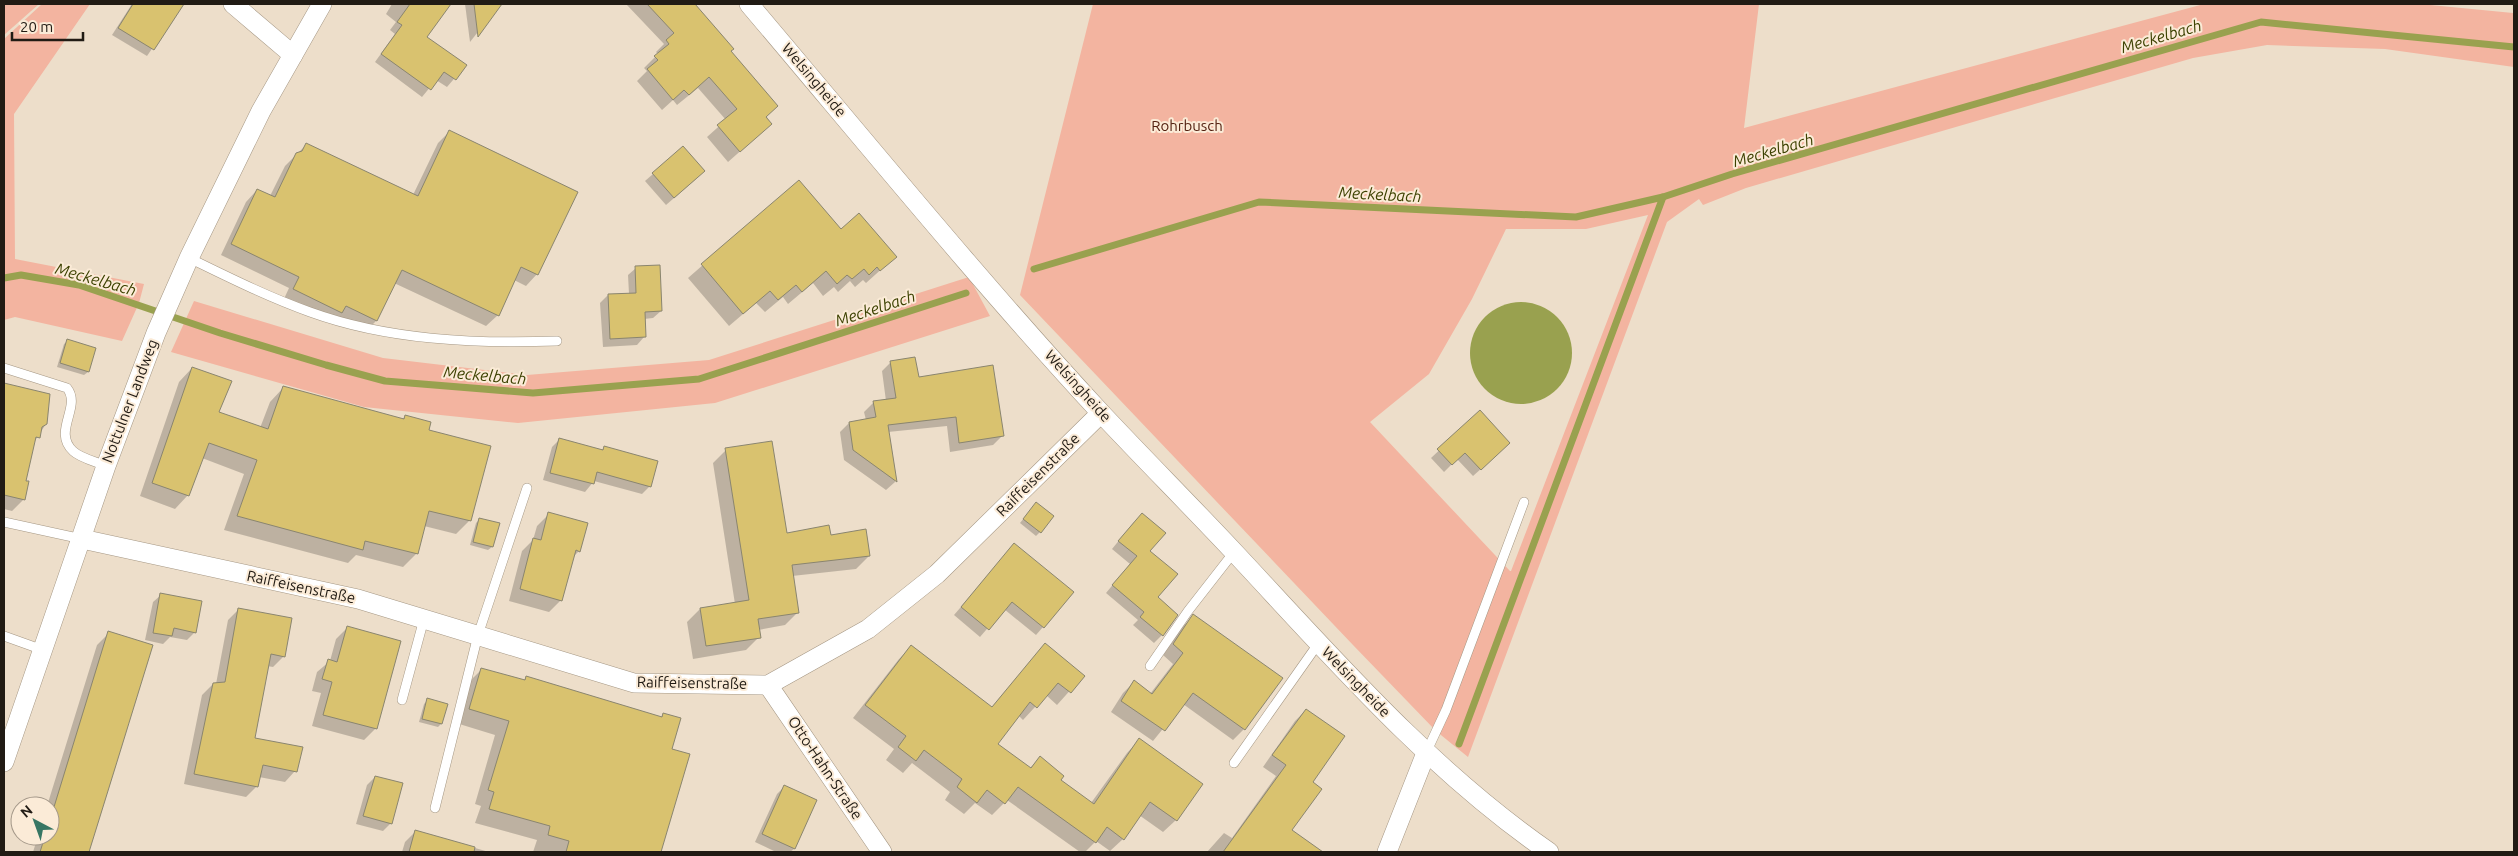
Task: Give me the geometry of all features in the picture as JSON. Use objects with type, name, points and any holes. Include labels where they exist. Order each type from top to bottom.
[{"type":"street","points":[[233,4],[293,55]]},
{"type":"street","name":"Nottulner Landweg","points":[[4,762],[106,466],[156,333],[189,258],[261,110],[322,4]]},
{"type":"street","name":"Welsingheide","points":[[749,4],[957,249],[1101,413],[1234,552],[1318,644],[1426,753],[1481,803],[1548,852]]},
{"type":"street","name":"Raiffeisenstraße","points":[[82,539],[358,599],[634,683],[768,685],[868,629],[937,574],[1101,413]]},
{"type":"street","name":"Otto-Hahn-Straße","points":[[768,685],[882,852]]},
{"type":"street","points":[[1387,852],[1426,753]]},
{"type":"lane","points":[[189,258],[310,313],[364,327],[439,338],[557,341]]},
{"type":"lane","points":[[4,368],[67,388],[72,395],[73,405],[65,424],[66,437],[73,451],[106,466]]},
{"type":"lane","points":[[435,808],[478,635],[527,488]]},
{"type":"lane","points":[[1426,753],[1446,710],[1524,502]]},
{"type":"lane","points":[[4,522],[82,539]]},
{"type":"lane","points":[[1150,666],[1188,611],[1234,552]]},
{"type":"lane","points":[[402,700],[424,619]]},
{"type":"lane","points":[[4,636],[43,650]]},
{"type":"lane","points":[[1234,763],[1318,644]]},
{"type":"green space","points":[[4,4],[39,4],[4,35]]},
{"type":"green space","points":[[42,4],[90,4],[14,114],[15,259],[144,284],[139,303],[122,341],[15,317],[4,320],[4,39]]},
{"type":"green space","name":"Rohrbusch","points":[[1093,4],[1759,4],[1744,128],[2204,4],[2420,4],[2513,13],[2514,67],[2385,49],[2267,45],[2193,58],[1746,188],[1703,205],[1699,199],[1667,222],[1468,757],[1436,731],[1020,295]],"holes":[[[1648,215],[1511,571],[1370,422],[1429,374],[1472,299],[1506,229],[1586,229]]]},
{"type":"green space","points":[[969,277],[990,316],[715,403],[518,423],[364,407],[171,352],[194,301],[383,358],[527,375],[709,360]]},
{"type":"shaded area","points":[[1521,302],[1541,306],[1557,317],[1568,333],[1572,353],[1568,373],[1557,389],[1541,400],[1521,404],[1501,400],[1485,389],[1474,373],[1470,353],[1474,333],[1485,317],[1501,306]]},
{"type":"building","points":[[133,4],[184,4],[154,50],[118,28]]},
{"type":"building","points":[[410,4],[451,4],[427,37],[467,65],[456,80],[444,72],[431,90],[381,54],[402,25],[397,22]]},
{"type":"building","points":[[474,4],[502,4],[478,37]]},
{"type":"building","points":[[647,4],[695,4],[734,49],[731,51],[778,106],[766,117],[772,124],[740,152],[717,125],[737,109],[709,77],[689,95],[684,90],[673,100],[647,69],[658,60],[654,56],[669,44],[666,40],[674,33]]},
{"type":"building","points":[[449,130],[578,192],[538,275],[521,267],[499,316],[402,270],[377,321],[346,306],[342,313],[293,289],[299,277],[231,244],[257,189],[275,197],[296,153],[302,151],[306,143],[418,196]]},
{"type":"building","points":[[683,146],[705,171],[674,198],[652,173]]},
{"type":"building","points":[[799,180],[841,229],[859,213],[897,257],[880,271],[877,267],[869,275],[864,269],[852,279],[847,275],[837,284],[826,271],[802,292],[796,285],[778,300],[770,291],[743,314],[701,264]]},
{"type":"building","points":[[660,265],[662,311],[645,312],[646,337],[610,339],[608,294],[636,293],[635,266]]},
{"type":"building","points":[[67,339],[96,348],[89,372],[60,363]]},
{"type":"building","points":[[915,357],[919,377],[993,365],[1004,436],[959,443],[956,417],[888,425],[897,482],[853,450],[849,422],[876,417],[873,401],[896,398],[890,361]]},
{"type":"building","points":[[192,367],[232,381],[219,412],[268,429],[283,386],[404,419],[405,415],[431,422],[429,430],[491,446],[471,521],[429,511],[418,554],[365,541],[363,550],[237,516],[257,460],[209,443],[189,496],[152,483]]},
{"type":"building","points":[[4,383],[50,394],[47,424],[42,427],[40,438],[36,437],[26,481],[29,481],[25,500],[4,495]]},
{"type":"building","points":[[1480,410],[1510,443],[1481,470],[1465,453],[1452,465],[1437,449]]},
{"type":"building","points":[[559,438],[603,450],[604,446],[658,461],[651,487],[597,472],[594,484],[550,473]]},
{"type":"building","points":[[772,441],[787,533],[829,525],[831,535],[866,529],[870,556],[792,565],[799,613],[758,619],[761,638],[706,646],[700,608],[749,600],[725,448]]},
{"type":"building","points":[[1036,502],[1054,516],[1041,533],[1023,519]]},
{"type":"building","points":[[548,512],[588,523],[580,552],[576,550],[562,601],[520,589],[533,538],[541,540]]},
{"type":"building","points":[[1142,513],[1166,533],[1150,551],[1178,574],[1158,597],[1178,615],[1163,636],[1140,617],[1144,612],[1112,585],[1137,556],[1118,541]]},
{"type":"building","points":[[479,518],[500,523],[493,547],[473,542]]},
{"type":"building","points":[[1014,543],[1074,592],[1044,628],[1012,602],[989,630],[961,607]]},
{"type":"building","points":[[160,593],[202,601],[196,633],[174,628],[172,636],[153,633]]},
{"type":"building","points":[[238,608],[292,618],[285,657],[271,654],[255,738],[303,747],[297,772],[263,765],[258,787],[194,774],[213,683],[225,682]]},
{"type":"building","points":[[1193,614],[1283,678],[1245,730],[1193,693],[1165,731],[1121,701],[1134,680],[1152,694],[1183,653],[1173,644]]},
{"type":"building","points":[[347,626],[401,641],[377,729],[323,715],[332,682],[322,679],[328,659],[337,662]]},
{"type":"building","points":[[108,631],[153,645],[89,852],[40,852],[42,846],[60,846],[60,796],[57,796]]},
{"type":"building","points":[[1045,643],[1085,676],[1071,693],[1058,683],[1037,708],[1030,702],[998,744],[1031,768],[1040,756],[1064,776],[1061,780],[1094,804],[1139,738],[1203,784],[1177,821],[1150,802],[1124,840],[1107,827],[1096,843],[1018,787],[1005,804],[987,790],[977,803],[957,787],[962,779],[924,750],[916,761],[898,747],[906,736],[865,705],[911,645],[992,707]]},
{"type":"building","points":[[481,668],[525,680],[526,676],[662,717],[663,713],[681,718],[672,749],[690,754],[661,852],[566,852],[569,841],[548,835],[550,826],[489,809],[494,792],[488,790],[509,721],[469,709]]},
{"type":"building","points":[[427,698],[448,704],[442,724],[422,719]]},
{"type":"building","points":[[1306,709],[1345,736],[1313,782],[1322,789],[1292,830],[1323,852],[1223,852],[1286,765],[1272,755]]},
{"type":"building","points":[[375,776],[403,783],[392,824],[363,816]]},
{"type":"building","points":[[784,785],[817,800],[795,849],[762,834]]},
{"type":"building","points":[[415,830],[475,847],[474,852],[409,852]]},
{"type":"waterway","name":"Meckelbach","points":[[1034,269],[1259,202],[1576,217],[1663,197],[1732,174],[2261,22],[2514,47]]},
{"type":"waterway","points":[[1459,744],[1663,197]]},
{"type":"waterway","name":"Meckelbach","points":[[4,278],[21,275],[79,285],[220,333],[385,381],[533,393],[699,379],[966,293]]}]
